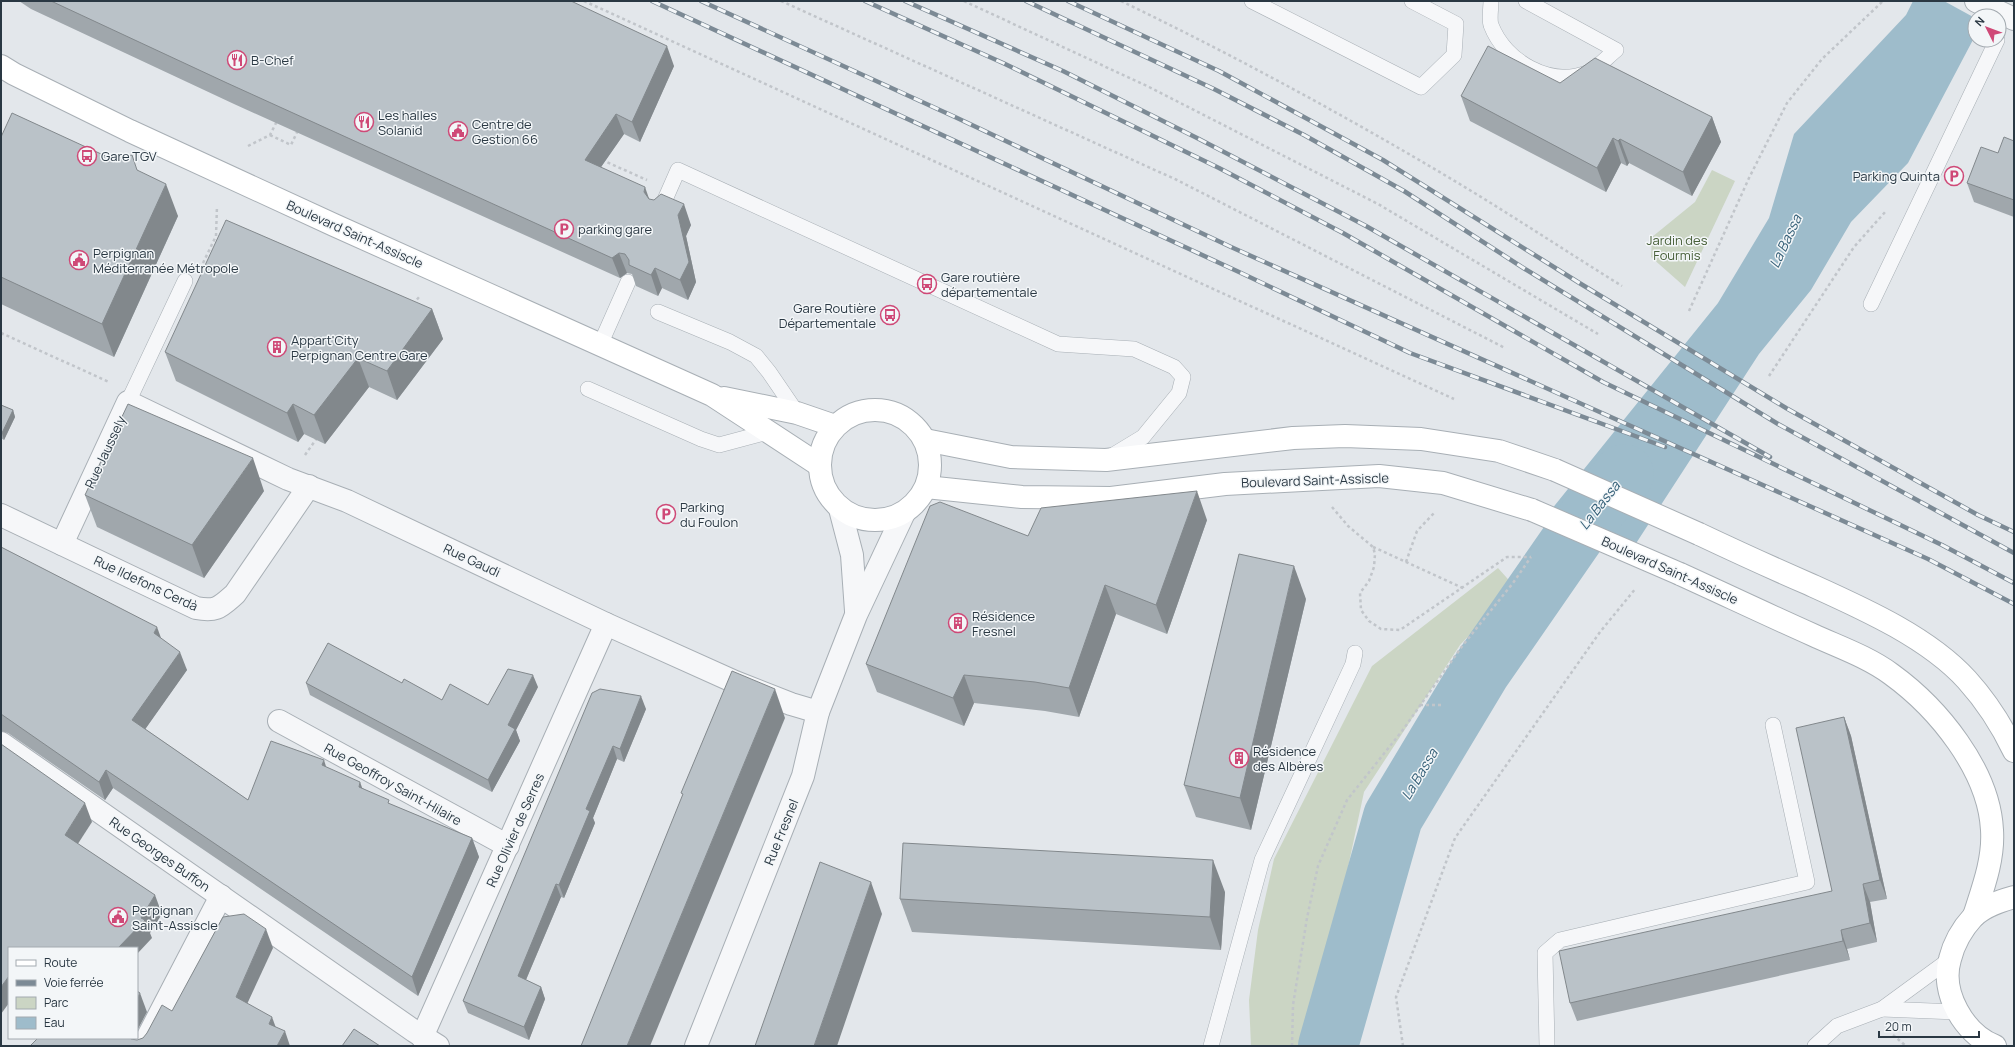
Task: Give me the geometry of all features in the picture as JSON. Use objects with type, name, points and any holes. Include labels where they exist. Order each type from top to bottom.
[{"type":"street","name":"Boulevard Saint-Assiscle","points":[[1,66],[130,131],[712,396],[819,465]]},
{"type":"street","name":"Boulevard Saint-Assiscle","points":[[712,396],[796,413],[835,426]]},
{"type":"street","name":"Rue Gaudi","points":[[128,402],[288,479],[347,501],[606,624],[735,682],[791,704],[818,712]]},
{"type":"street","name":"Rue Jaussely","points":[[62,544],[128,402]]},
{"type":"street","points":[[866,410],[884,410],[900,416],[914,426],[924,440],[930,456],[930,471],[926,487],[917,502],[904,513],[888,519],[871,520],[855,517],[840,509],[829,496],[824,487],[819,465],[821,451],[826,438],[835,426],[849,416],[866,410]]},
{"type":"street","points":[[924,440],[1011,457],[1106,460],[1293,438],[1345,436],[1421,439],[1499,451],[1555,470],[1858,606],[1892,624],[1935,652],[1966,679],[1989,708],[2014,751]]},
{"type":"street","name":"Boulevard Saint-Assiscle","points":[[926,487],[1022,497],[1111,498],[1225,484],[1379,476],[1436,482],[1493,497],[1532,510],[1680,574],[1861,657],[1890,674],[1917,696],[1938,718],[1962,748],[1972,766],[1987,802],[1992,830],[1989,867],[1974,916]]},
{"type":"street","name":"Rue Ildefons Cerdà","points":[[1,515],[196,608],[209,610],[220,608],[235,594],[309,486]]},
{"type":"street","name":"Rue Fresnel","points":[[840,509],[852,555],[856,614]]},
{"type":"street","name":"Rue Fresnel","points":[[696,1046],[803,776],[818,712],[856,614],[904,513]]},
{"type":"street","name":"Rue Olivier de Serres","points":[[430,1041],[508,846],[606,624]]},
{"type":"street","name":"Rue Geoffroy Saint-Hilaire","points":[[279,721],[508,846]]},
{"type":"street","name":"Rue Georges Buffon","points":[[1,743],[430,1041]]},
{"type":"street","points":[[143,1046],[221,896]]},
{"type":"street","points":[[1976,1046],[1962,1019],[1949,987],[1949,960],[1958,936],[1974,916],[1995,902],[2014,897]]},
{"type":"street","points":[[1962,1019],[1986,1043],[1995,1046]]},
{"type":"lane","points":[[1252,1],[1420,87],[1454,55],[1456,24],[1412,1]]},
{"type":"lane","points":[[1491,1],[1490,24],[1500,43],[1521,63],[1550,76],[1571,78],[1589,72],[1616,50],[1526,1]]},
{"type":"lane","points":[[1871,304],[1993,48]]},
{"type":"lane","points":[[660,211],[678,170],[1058,344],[1134,349],[1174,366],[1183,377],[1179,394],[1143,437],[1106,460]]},
{"type":"lane","points":[[128,402],[185,281]]},
{"type":"lane","points":[[600,345],[628,282]]},
{"type":"lane","points":[[658,312],[730,342],[756,356],[769,372],[796,413]]},
{"type":"lane","points":[[588,389],[701,439],[719,444],[768,432]]},
{"type":"lane","points":[[1211,1046],[1262,860],[1353,664],[1355,653]]},
{"type":"lane","points":[[1547,1046],[1545,953],[1560,940],[1807,882],[1773,725]]},
{"type":"lane","points":[[1815,1046],[1837,1026],[1882,1009],[1949,960]]},
{"type":"lane","points":[[1882,1009],[1962,1019]]},
{"type":"path","points":[[584,1],[1454,399]]},
{"type":"path","points":[[781,1],[1177,180],[1505,348]]},
{"type":"path","points":[[964,1],[1149,87],[1378,204],[1598,334]]},
{"type":"path","points":[[1121,1],[1220,49],[1307,96],[1448,177],[1622,286]]},
{"type":"path","points":[[1690,311],[1749,178],[1787,103],[1822,59],[1883,1]]},
{"type":"path","points":[[248,146],[270,135],[280,116]]},
{"type":"path","points":[[270,135],[291,145],[300,126]]},
{"type":"path","points":[[597,158],[669,190]]},
{"type":"path","points":[[201,268],[216,236],[217,206]]},
{"type":"path","points":[[1769,376],[1854,247],[1889,208]]},
{"type":"path","points":[[410,309],[438,271]]},
{"type":"path","points":[[1,333],[108,382]]},
{"type":"path","points":[[316,441],[319,436]]},
{"type":"path","points":[[1406,562],[1417,531],[1435,513],[1436,482]]},
{"type":"path","points":[[1324,506],[1331,507],[1348,526],[1373,547],[1463,588]]},
{"type":"path","points":[[1292,1046],[1293,1005],[1307,918],[1318,866],[1347,800],[1402,730],[1463,645],[1513,583],[1531,557],[1508,557],[1400,630],[1381,629],[1369,621],[1361,610],[1360,593],[1369,581],[1374,566],[1375,554],[1373,547]]},
{"type":"path","points":[[1403,1046],[1396,998],[1455,838],[1600,632],[1636,588]]},
{"type":"path","points":[[1420,705],[1442,705]]},
{"type":"green space","name":"Jardin des Fourmis","points":[[1712,170],[1735,181],[1685,287],[1651,257],[1652,237],[1695,202]]},
{"type":"green space","points":[[1498,568],[1515,587],[1460,645],[1364,792],[1310,1046],[1251,1046],[1249,1000],[1258,930],[1274,859],[1372,666]]},
{"type":"water","points":[[1913,1],[1988,1],[1982,8],[1967,8],[1967,48],[1969,48],[1908,163],[1851,222],[1811,290],[1759,354],[1633,548],[1547,515],[1718,303],[1769,218],[1794,134],[1906,15]]},
{"type":"pier","points":[[1944,1],[1988,1],[1986,8],[1967,8],[1967,14]]},
{"type":"building","points":[[51,1],[571,1],[667,46],[632,122],[616,114],[585,160],[645,187],[644,192],[649,199],[654,200],[661,194],[684,204],[678,215],[689,262],[680,280],[655,268],[651,275],[629,265],[629,260],[625,254],[619,253],[612,258],[227,83]]},
{"type":"building","points":[[1488,46],[1560,83],[1595,58],[1712,117],[1683,172],[1620,139],[1618,141],[1613,138],[1597,168],[1461,96]]},
{"type":"building","name":"Perpignan Méditerranée Métropole","points":[[12,113],[112,159],[132,155],[137,170],[166,184],[102,324],[1,277],[1,137]]},
{"type":"building","points":[[2004,137],[2014,141],[2014,200],[1967,183],[1981,147],[1998,153]]},
{"type":"building","name":"Appart'City Perpignan Centre Gare","points":[[226,220],[432,309],[387,371],[358,358],[314,415],[293,404],[287,413],[165,352]]},
{"type":"building","points":[[128,404],[253,458],[192,545],[85,495]]},
{"type":"building","points":[[1,405],[13,410],[2,433],[1,432]]},
{"type":"building","points":[[1197,491],[1156,605],[1105,585],[1069,688],[1035,682],[964,675],[953,698],[866,664],[930,506],[940,502],[1028,536],[1041,508]]},
{"type":"building","points":[[1,547],[157,627],[154,633],[180,652],[132,720],[248,800],[271,741],[324,760],[322,765],[360,782],[359,787],[389,800],[388,803],[472,838],[412,977],[106,770],[99,782],[1,714]]},
{"type":"building","points":[[1239,554],[1294,566],[1240,798],[1184,785]]},
{"type":"building","points":[[328,643],[402,683],[404,679],[442,700],[450,684],[488,705],[508,669],[533,675],[508,725],[515,729],[488,780],[306,683]]},
{"type":"building","points":[[732,671],[775,689],[627,1046],[581,1046],[683,794],[681,793]]},
{"type":"building","points":[[600,689],[641,696],[620,749],[613,746],[586,809],[590,811],[559,885],[556,884],[518,976],[541,987],[524,1027],[463,1001],[592,693]]},
{"type":"building","points":[[1844,717],[1880,880],[1863,884],[1870,923],[1841,930],[1843,941],[1570,1003],[1559,951],[1832,891],[1796,728]]},
{"type":"building","points":[[1,744],[85,803],[65,835],[155,895],[141,918],[145,920],[119,947],[8,947],[8,977],[1,987]]},
{"type":"building","points":[[903,843],[1213,860],[1210,917],[900,899]]},
{"type":"building","points":[[820,862],[871,882],[814,1046],[755,1046]]},
{"type":"building","points":[[244,914],[266,929],[236,997],[272,1017],[269,1024],[285,1031],[277,1046],[30,1046],[37,1039],[137,1040],[143,1038],[162,1005],[172,1011],[223,917]]},
{"type":"building","points":[[354,1029],[380,1046],[342,1046]]},
{"type":"waterway","name":"La Bassa","points":[[1328,1046],[1393,817],[1480,672],[1577,532],[1624,474]]},
{"type":"railway","points":[[652,1],[1239,272],[1410,353],[1665,447]]},
{"type":"railway","points":[[701,1],[955,117],[1231,247],[1928,559],[2014,604]]},
{"type":"railway","points":[[865,1],[1003,63],[1219,168],[1343,233],[1603,382],[1942,545],[2014,583]]},
{"type":"railway","points":[[905,1],[1063,71],[1199,139],[1366,226],[1770,457]]},
{"type":"railway","points":[[1026,1],[1214,89],[1304,135],[1404,191],[1525,269],[1778,424],[2014,553]]},
{"type":"railway","points":[[1068,1],[1219,71],[1383,160],[1581,284],[1786,408],[1978,515],[2014,532]]},
{"type":"place","name":"B-Chef","points":[[237,60]]},
{"type":"place","name":"Les halles Solanid","points":[[364,122]]},
{"type":"place","name":"Centre de Gestion 66","points":[[458,131]]},
{"type":"place","name":"Gare TGV","points":[[87,156]]},
{"type":"place","name":"Parking Quinta","points":[[1954,176]]},
{"type":"place","name":"parking gare","points":[[564,229]]},
{"type":"place","name":"Perpignan Méditerranée Métropole","points":[[79,260]]},
{"type":"place","name":"Gare routière départementale","points":[[927,284]]},
{"type":"place","name":"Gare Routière Départementale","points":[[890,315]]},
{"type":"place","name":"Appart'City Perpignan Centre Gare","points":[[277,347]]},
{"type":"place","name":"Parking du Foulon","points":[[666,514]]},
{"type":"place","name":"Résidence Fresnel","points":[[958,623]]},
{"type":"place","name":"Résidence des Albères","points":[[1239,758]]},
{"type":"place","name":"Perpignan Saint-Assiscle","points":[[118,917]]}]
